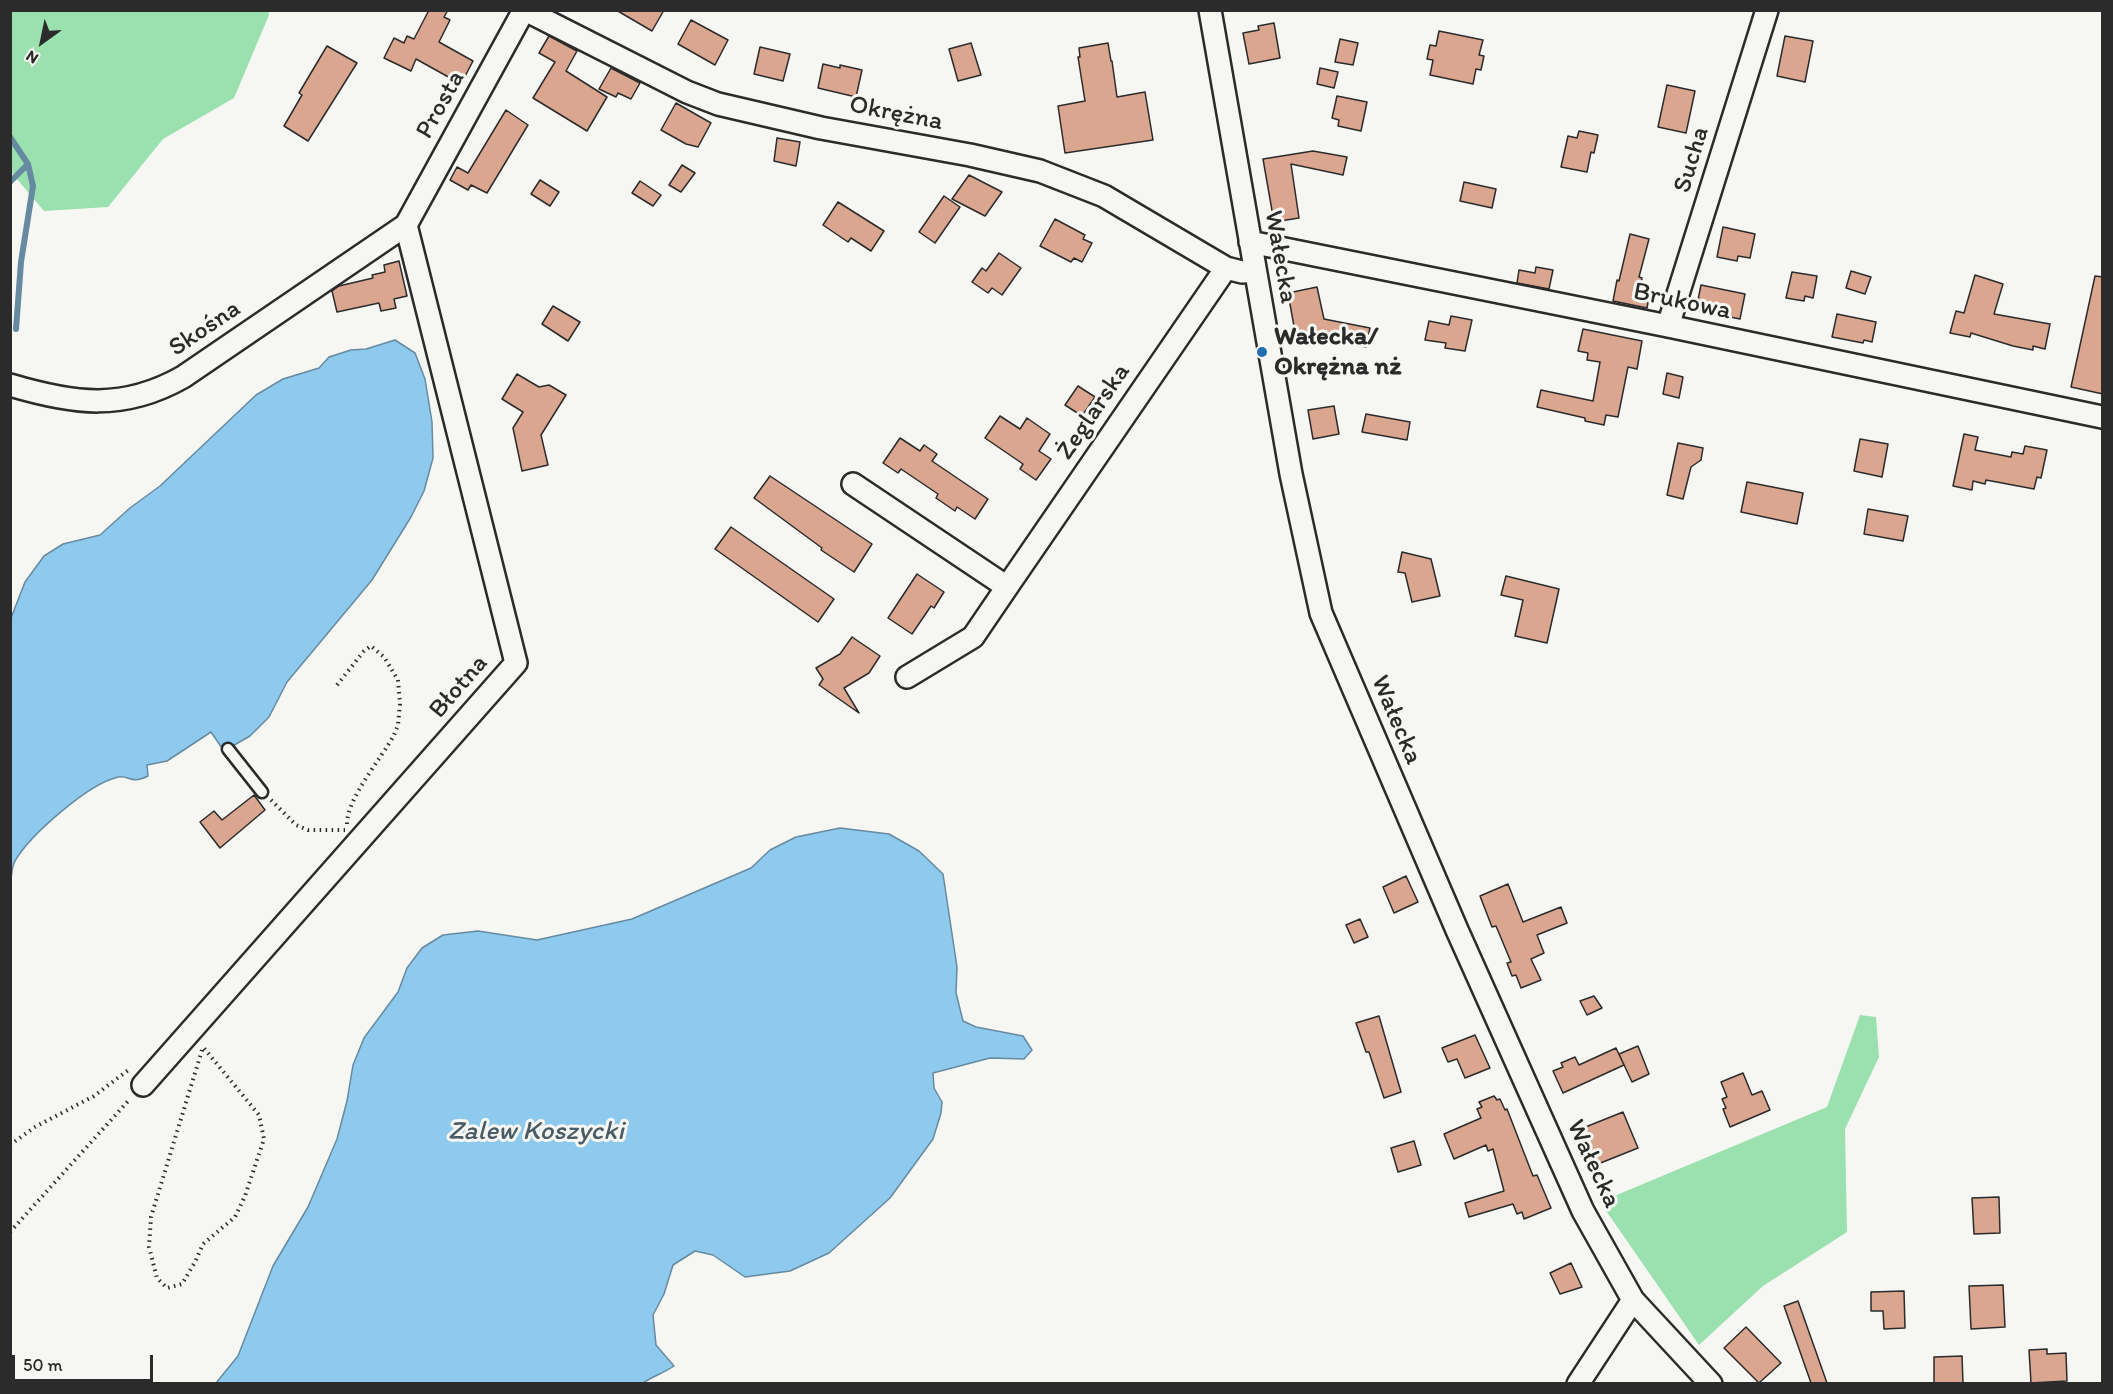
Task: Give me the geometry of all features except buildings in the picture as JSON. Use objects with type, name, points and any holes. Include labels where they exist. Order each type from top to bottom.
[{"type":"street","name":"Prosta","points":[[406,225],[525,10]]},
{"type":"street","name":"Okrężna","points":[[525,10],[667,82],[718,104],[821,128],[1040,171],[1104,196],[1226,268],[1242,272],[1255,270]]},
{"type":"street","name":"Wałecka","points":[[1210,10],[1291,474],[1321,613],[1457,930],[1583,1211],[1633,1300],[1711,1383]]},
{"type":"street","name":"Sucha","points":[[1668,326],[1767,10]]},
{"type":"street","name":"Skośna","points":[[10,385],[56,398],[89,401],[125,399],[159,390],[191,372],[406,225]]},
{"type":"street","name":"Błotna","points":[[143,1085],[516,663],[406,225]]},
{"type":"street","name":"Brukowa","points":[[1250,242],[2103,417]]},
{"type":"street","name":"Żeglarska","points":[[907,677],[973,637],[1226,268]]},
{"type":"street","points":[[853,484],[1007,587]]},
{"type":"street","points":[[1578,1383],[1633,1300]]},
{"type":"lane","points":[[228,748],[262,792]]},
{"type":"path","points":[[262,792],[297,825],[308,830],[349,831],[346,820],[356,796],[398,725],[400,704],[398,680],[384,657],[371,646],[364,651],[337,685]]},
{"type":"path","points":[[203,1047],[259,1115],[264,1139],[246,1196],[235,1216],[203,1244],[182,1284],[167,1288],[157,1278],[149,1248],[151,1216],[206,1036]]},
{"type":"path","points":[[10,1145],[35,1127],[94,1096],[132,1067]]},
{"type":"path","points":[[10,1232],[143,1085]]},
{"type":"green space","points":[[11,11],[268,11],[269,15],[234,98],[163,139],[108,207],[44,211],[11,172]]},
{"type":"green space","points":[[1860,1015],[1876,1017],[1879,1057],[1845,1129],[1847,1232],[1763,1286],[1699,1345],[1600,1202],[1827,1107]]},
{"type":"water","points":[[395,340],[415,353],[425,379],[432,422],[433,458],[424,491],[411,517],[372,580],[287,682],[269,717],[250,736],[224,751],[211,732],[167,761],[147,765],[148,776],[142,779],[118,777],[91,789],[33,838],[15,861],[11,879],[11,618],[25,582],[44,556],[63,544],[100,535],[130,508],[160,486],[256,395],[283,379],[319,368],[329,357]]},
{"type":"water","name":"Zalew Koszycki","points":[[840,828],[889,834],[919,851],[943,874],[957,967],[956,993],[963,1021],[976,1027],[1023,1036],[1032,1050],[1024,1059],[990,1058],[933,1073],[934,1088],[942,1102],[933,1139],[890,1198],[829,1253],[790,1271],[745,1277],[713,1255],[695,1251],[673,1265],[664,1294],[653,1315],[656,1345],[674,1366],[643,1383],[216,1383],[238,1356],[273,1266],[308,1207],[337,1139],[353,1065],[364,1038],[398,992],[407,968],[422,948],[443,935],[478,931],[537,940],[632,919],[751,868],[770,850],[796,837]]},
{"type":"waterway","points":[[10,137],[28,164],[33,186],[21,262],[16,329]]},
{"type":"waterway","points":[[10,182],[28,164]]},
{"type":"place","name":"Wałecka/ Okrężna nż","points":[[1262,352]]}]
